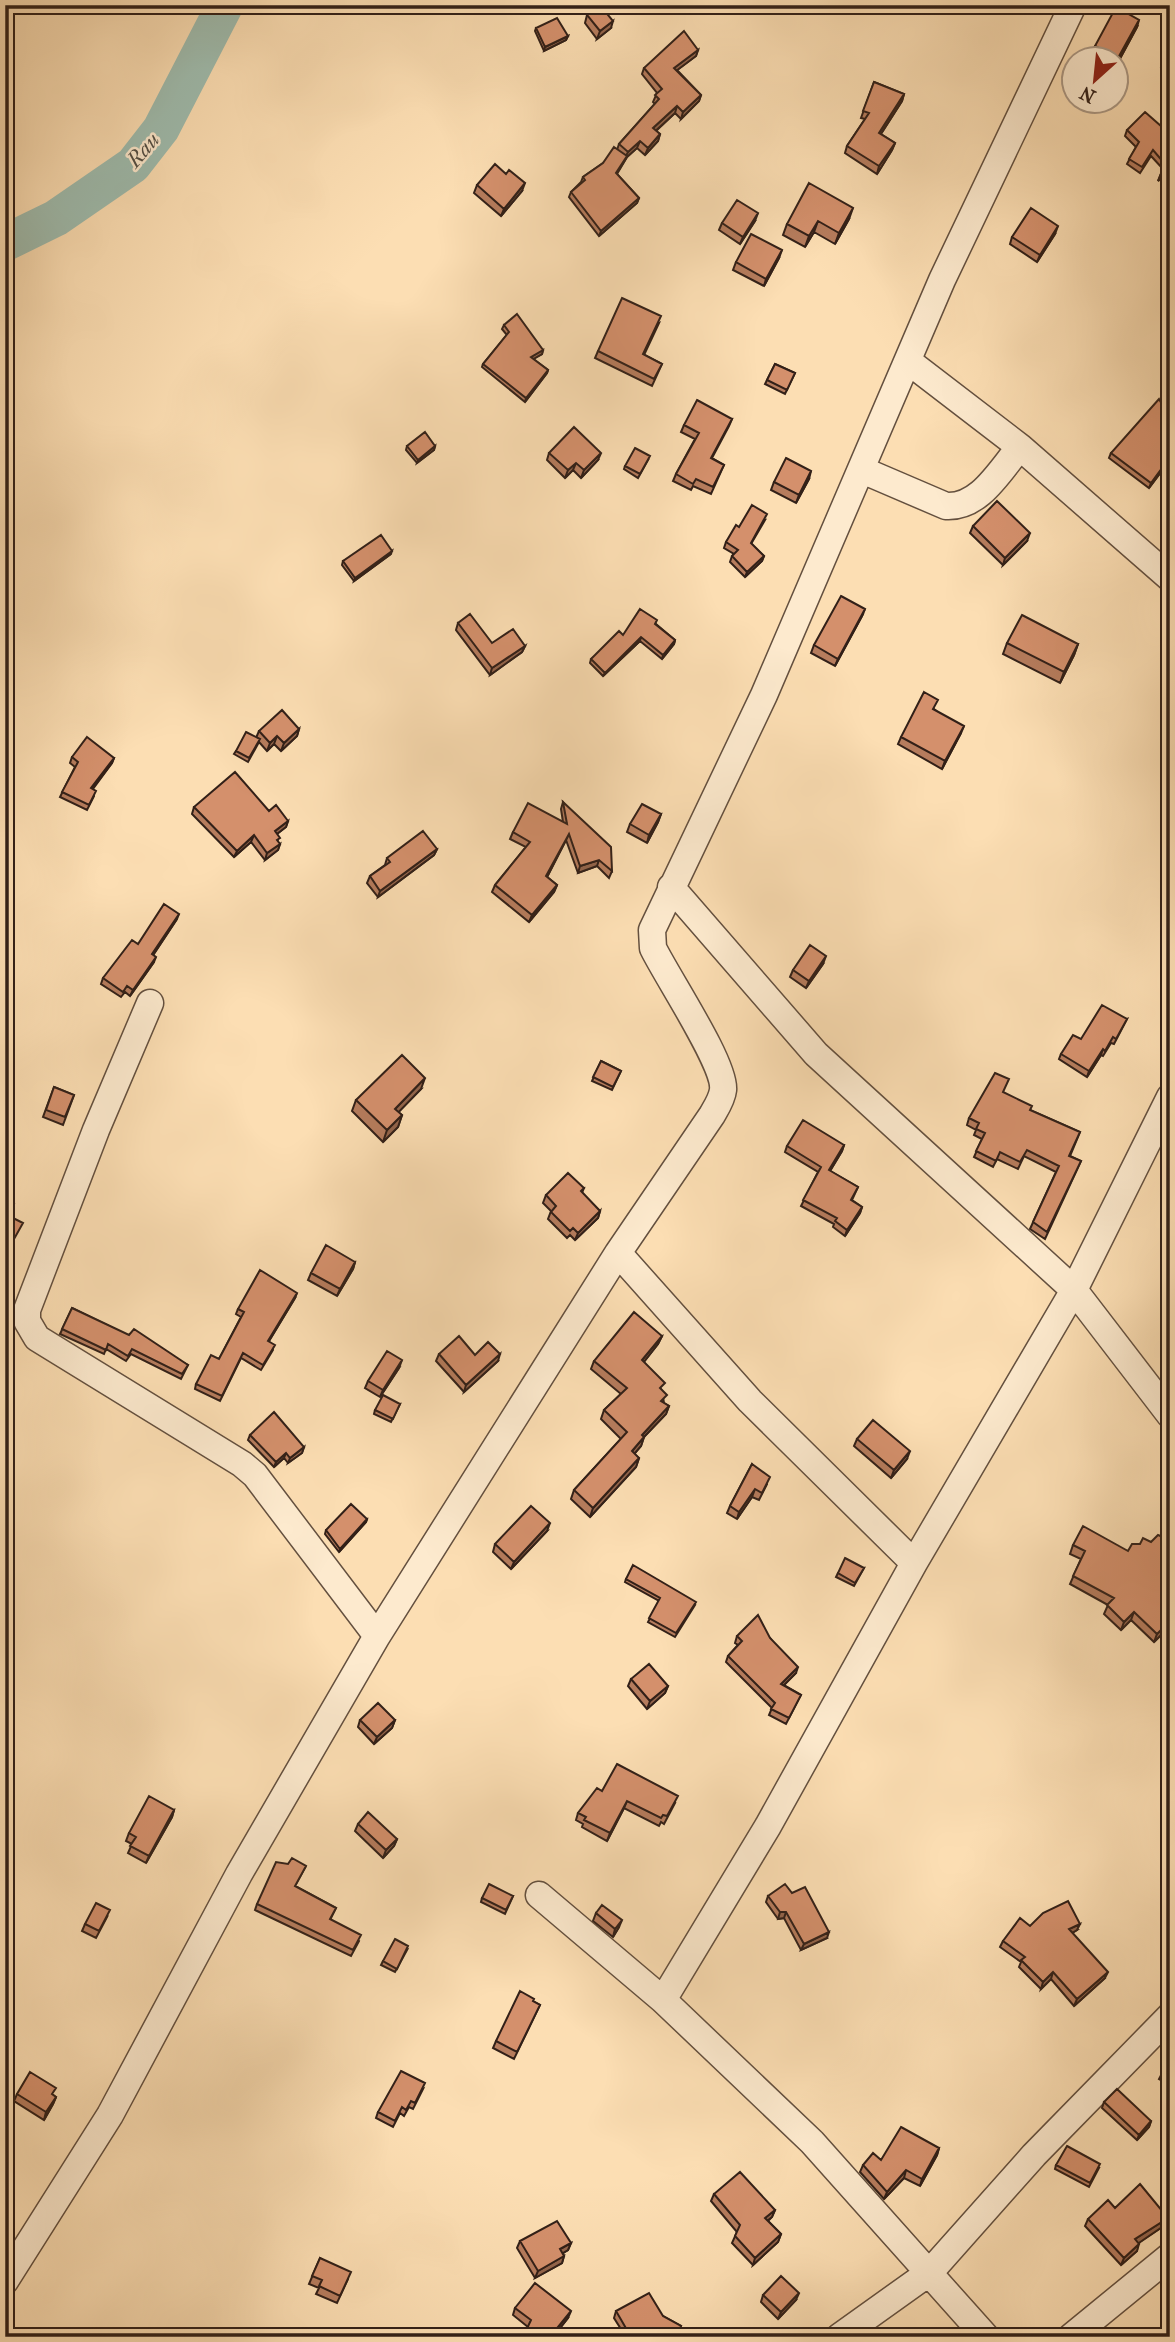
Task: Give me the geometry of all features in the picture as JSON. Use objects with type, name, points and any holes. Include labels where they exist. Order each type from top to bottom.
[{"type":"street","points":[[5,2280],[110,2115],[239,1874],[377,1636],[618,1254],[712,1115],[723,1092],[720,1072],[710,1051],[653,948],[652,930],[764,695],[942,280],[1073,5]]},
{"type":"street","points":[[908,361],[1020,447],[1170,578]]},
{"type":"street","points":[[862,470],[946,506],[959,506],[974,500],[1020,447]]},
{"type":"street","points":[[671,887],[778,1012],[851,1089],[1074,1290],[1170,1415]]},
{"type":"street","points":[[150,1003],[91,1143],[27,1310],[27,1321],[37,1338],[242,1464],[255,1475],[377,1636]]},
{"type":"street","points":[[663,2000],[768,1826],[914,1563],[1074,1290],[1170,1097]]},
{"type":"street","points":[[618,1254],[750,1401],[914,1563]]},
{"type":"street","points":[[539,1895],[663,2000],[812,2142],[986,2337]]},
{"type":"street","points":[[839,2337],[930,2272],[1044,2145],[1170,2016]]},
{"type":"street","points":[[1071,2337],[1170,2256]]},
{"type":"building","points":[[599,5],[613,21],[600,31],[587,15]]},
{"type":"building","points":[[1116,7],[1139,20],[1125,46],[1095,46]]},
{"type":"building","points":[[557,18],[568,36],[545,47],[536,28]]},
{"type":"building","points":[[684,31],[698,50],[674,68],[701,95],[683,112],[677,106],[653,128],[660,134],[648,148],[640,141],[628,152],[619,144],[659,99],[655,95],[662,89],[644,68]]},
{"type":"building","points":[[1170,49],[1170,63],[1163,60]]},
{"type":"building","points":[[874,82],[904,94],[879,133],[895,143],[879,166],[847,146],[869,113],[863,111]]},
{"type":"building","points":[[1145,112],[1170,134],[1170,167],[1160,176],[1165,164],[1153,150],[1142,167],[1129,159],[1139,142],[1127,130]]},
{"type":"building","points":[[614,147],[627,156],[616,173],[639,198],[601,231],[571,192],[585,180],[583,177],[603,163]]},
{"type":"building","points":[[495,164],[506,174],[509,170],[525,183],[504,209],[477,185]]},
{"type":"building","points":[[809,183],[853,208],[839,233],[818,221],[809,236],[787,224]]},
{"type":"building","points":[[737,200],[758,213],[743,237],[722,223]]},
{"type":"building","points":[[1031,208],[1058,226],[1040,255],[1012,237]]},
{"type":"building","points":[[751,234],[782,250],[766,279],[736,262]]},
{"type":"building","points":[[622,298],[661,316],[643,354],[662,364],[654,379],[598,351]]},
{"type":"building","points":[[517,314],[543,350],[531,357],[548,370],[526,398],[483,364],[509,332],[504,325]]},
{"type":"building","points":[[775,364],[795,373],[787,390],[767,380]]},
{"type":"building","points":[[1159,399],[1170,418],[1170,457],[1151,483],[1111,453]]},
{"type":"building","points":[[697,400],[732,419],[711,458],[724,465],[713,487],[696,479],[693,484],[676,474],[699,433],[684,425]]},
{"type":"building","points":[[574,427],[601,453],[584,470],[576,463],[568,470],[549,453]]},
{"type":"building","points":[[425,432],[435,446],[418,460],[407,446]]},
{"type":"building","points":[[635,448],[650,456],[640,474],[625,466]]},
{"type":"building","points":[[786,458],[811,471],[799,495],[774,482]]},
{"type":"building","points":[[997,501],[1030,533],[1005,558],[973,526]]},
{"type":"building","points":[[752,505],[767,514],[751,543],[764,556],[747,572],[732,556],[738,550],[726,542]]},
{"type":"building","points":[[381,535],[392,551],[355,578],[343,561]]},
{"type":"building","points":[[841,596],[865,609],[838,659],[814,645]]},
{"type":"building","points":[[640,609],[657,620],[655,624],[675,640],[663,655],[641,637],[605,673],[591,659],[619,631],[623,635]]},
{"type":"building","points":[[470,614],[492,643],[513,629],[525,646],[492,668],[458,623]]},
{"type":"building","points":[[1022,615],[1078,644],[1064,672],[1007,643]]},
{"type":"building","points":[[924,692],[938,700],[933,709],[964,726],[945,761],[901,737]]},
{"type":"building","points":[[282,710],[299,729],[284,743],[277,736],[270,743],[259,731]]},
{"type":"building","points":[[246,732],[260,739],[249,758],[236,751]]},
{"type":"building","points":[[87,737],[114,758],[91,788],[96,791],[89,805],[62,792],[78,762],[72,757]]},
{"type":"building","points":[[235,772],[269,811],[276,805],[288,821],[275,831],[280,838],[277,840],[280,844],[267,853],[254,835],[237,851],[194,807]]},
{"type":"building","points":[[563,802],[611,847],[612,871],[599,860],[580,866],[569,834],[546,876],[557,885],[532,915],[495,885],[530,842],[513,832],[528,803],[567,824]]},
{"type":"building","points":[[642,804],[661,814],[649,835],[630,824]]},
{"type":"building","points":[[423,831],[437,849],[380,891],[370,876],[390,862],[387,858]]},
{"type":"building","points":[[164,904],[179,914],[152,954],[156,957],[133,990],[127,986],[123,992],[103,978],[132,940],[138,944]]},
{"type":"building","points":[[810,945],[826,956],[809,981],[793,970]]},
{"type":"building","points":[[1102,1005],[1127,1019],[1116,1039],[1113,1037],[1089,1071],[1061,1054],[1073,1035],[1081,1039]]},
{"type":"building","points":[[402,1055],[425,1078],[395,1109],[402,1115],[387,1130],[356,1100]]},
{"type":"building","points":[[601,1061],[621,1071],[613,1087],[593,1077]]},
{"type":"building","points":[[995,1073],[1009,1079],[1003,1092],[1032,1106],[1030,1110],[1080,1132],[1069,1156],[1081,1161],[1047,1232],[1033,1222],[1059,1166],[1027,1150],[1020,1162],[1000,1152],[996,1161],[976,1151],[985,1133],[976,1129],[979,1123],[969,1118]]},
{"type":"building","points":[[54,1087],[74,1095],[65,1117],[46,1110]]},
{"type":"building","points":[[803,1120],[844,1145],[829,1170],[858,1187],[851,1200],[862,1207],[847,1230],[835,1221],[837,1218],[803,1200],[821,1167],[787,1146]]},
{"type":"building","points":[[568,1173],[584,1188],[581,1191],[600,1211],[578,1233],[573,1228],[570,1231],[551,1212],[556,1206],[546,1195]]},
{"type":"building","points":[[5,1200],[14,1204],[9,1216],[23,1223],[9,1248],[5,1246]]},
{"type":"building","points":[[326,1245],[355,1262],[340,1289],[311,1273]]},
{"type":"building","points":[[260,1270],[297,1293],[268,1341],[275,1345],[263,1365],[243,1353],[222,1396],[196,1384],[211,1355],[219,1359],[244,1312],[238,1309]]},
{"type":"building","points":[[72,1308],[129,1335],[134,1329],[188,1365],[182,1374],[132,1349],[128,1356],[108,1344],[106,1350],[62,1329]]},
{"type":"building","points":[[634,1312],[662,1336],[642,1360],[665,1383],[660,1388],[667,1395],[661,1401],[669,1406],[642,1435],[644,1437],[632,1451],[639,1458],[593,1508],[574,1490],[627,1432],[604,1410],[627,1388],[594,1361]]},
{"type":"building","points":[[459,1336],[475,1355],[488,1342],[500,1354],[466,1385],[439,1354]]},
{"type":"building","points":[[387,1351],[402,1360],[383,1390],[368,1381]]},
{"type":"building","points":[[383,1395],[400,1404],[393,1419],[375,1410]]},
{"type":"building","points":[[274,1412],[304,1447],[290,1458],[286,1453],[276,1462],[250,1435]]},
{"type":"building","points":[[873,1420],[910,1451],[894,1470],[857,1439]]},
{"type":"building","points":[[752,1464],[770,1477],[762,1493],[755,1489],[739,1512],[730,1506]]},
{"type":"building","points":[[351,1504],[367,1519],[340,1549],[326,1530]]},
{"type":"building","points":[[531,1506],[550,1523],[514,1562],[495,1544]]},
{"type":"building","points":[[1083,1526],[1128,1551],[1132,1544],[1140,1544],[1143,1538],[1151,1542],[1158,1535],[1170,1540],[1170,1584],[1163,1596],[1170,1603],[1170,1621],[1157,1634],[1134,1612],[1124,1622],[1107,1605],[1114,1598],[1073,1576],[1085,1551],[1073,1545]]},
{"type":"building","points":[[845,1558],[864,1568],[855,1583],[838,1573]]},
{"type":"building","points":[[633,1565],[696,1602],[676,1633],[649,1618],[660,1598],[626,1579]]},
{"type":"building","points":[[758,1615],[770,1638],[798,1667],[781,1684],[801,1695],[789,1718],[771,1709],[775,1703],[728,1656],[742,1641],[737,1636]]},
{"type":"building","points":[[649,1664],[668,1686],[650,1701],[631,1679]]},
{"type":"building","points":[[378,1703],[395,1720],[377,1737],[360,1720]]},
{"type":"building","points":[[617,1764],[678,1796],[667,1816],[663,1815],[661,1818],[627,1801],[610,1833],[584,1820],[586,1817],[578,1813],[597,1788],[602,1791]]},
{"type":"building","points":[[149,1796],[174,1810],[149,1856],[130,1846],[136,1837],[129,1833]]},
{"type":"building","points":[[368,1812],[397,1839],[386,1850],[358,1824]]},
{"type":"building","points":[[292,1858],[306,1866],[295,1886],[336,1908],[330,1919],[361,1935],[353,1950],[257,1904],[276,1862],[288,1864]]},
{"type":"building","points":[[489,1884],[513,1896],[506,1910],[482,1898]]},
{"type":"building","points":[[785,1884],[792,1893],[805,1887],[829,1932],[804,1944],[786,1912],[780,1912],[768,1896]]},
{"type":"building","points":[[1068,1901],[1080,1924],[1069,1929],[1108,1972],[1077,1999],[1053,1972],[1043,1982],[1021,1960],[1025,1957],[1003,1941],[1020,1918],[1030,1926],[1043,1913]]},
{"type":"building","points":[[96,1903],[110,1910],[99,1931],[85,1924]]},
{"type":"building","points":[[602,1905],[622,1920],[615,1929],[596,1913]]},
{"type":"building","points":[[395,1939],[408,1946],[397,1969],[383,1961]]},
{"type":"building","points":[[520,1991],[540,2005],[517,2052],[496,2041]]},
{"type":"building","points":[[1170,2058],[1170,2076],[1162,2072]]},
{"type":"building","points":[[401,2071],[425,2083],[415,2103],[411,2101],[406,2110],[402,2107],[395,2121],[378,2112]]},
{"type":"building","points":[[30,2072],[56,2088],[52,2094],[56,2097],[46,2112],[17,2094]]},
{"type":"building","points":[[1117,2089],[1151,2121],[1139,2135],[1104,2102]]},
{"type":"building","points":[[901,2127],[939,2148],[922,2179],[906,2170],[887,2192],[863,2165],[873,2153],[881,2160]]},
{"type":"building","points":[[1067,2146],[1100,2164],[1090,2183],[1056,2165]]},
{"type":"building","points":[[740,2172],[775,2210],[765,2218],[781,2234],[755,2258],[735,2236],[740,2225],[714,2194]]},
{"type":"building","points":[[1140,2184],[1168,2218],[1135,2239],[1139,2244],[1124,2258],[1088,2219],[1108,2200],[1115,2208]]},
{"type":"building","points":[[557,2221],[571,2243],[560,2249],[564,2256],[538,2271],[520,2241]]},
{"type":"building","points":[[320,2258],[351,2272],[340,2296],[319,2286],[322,2280],[312,2276]]},
{"type":"building","points":[[781,2276],[799,2293],[781,2312],[763,2295]]},
{"type":"building","points":[[535,2283],[571,2311],[550,2337],[523,2337],[531,2320],[515,2308]]},
{"type":"building","points":[[649,2293],[663,2316],[681,2326],[675,2337],[640,2337],[627,2330],[616,2311]]},
{"type":"waterway","name":"Rau","points":[[5,243],[56,218],[133,165],[161,129],[225,5]]}]
